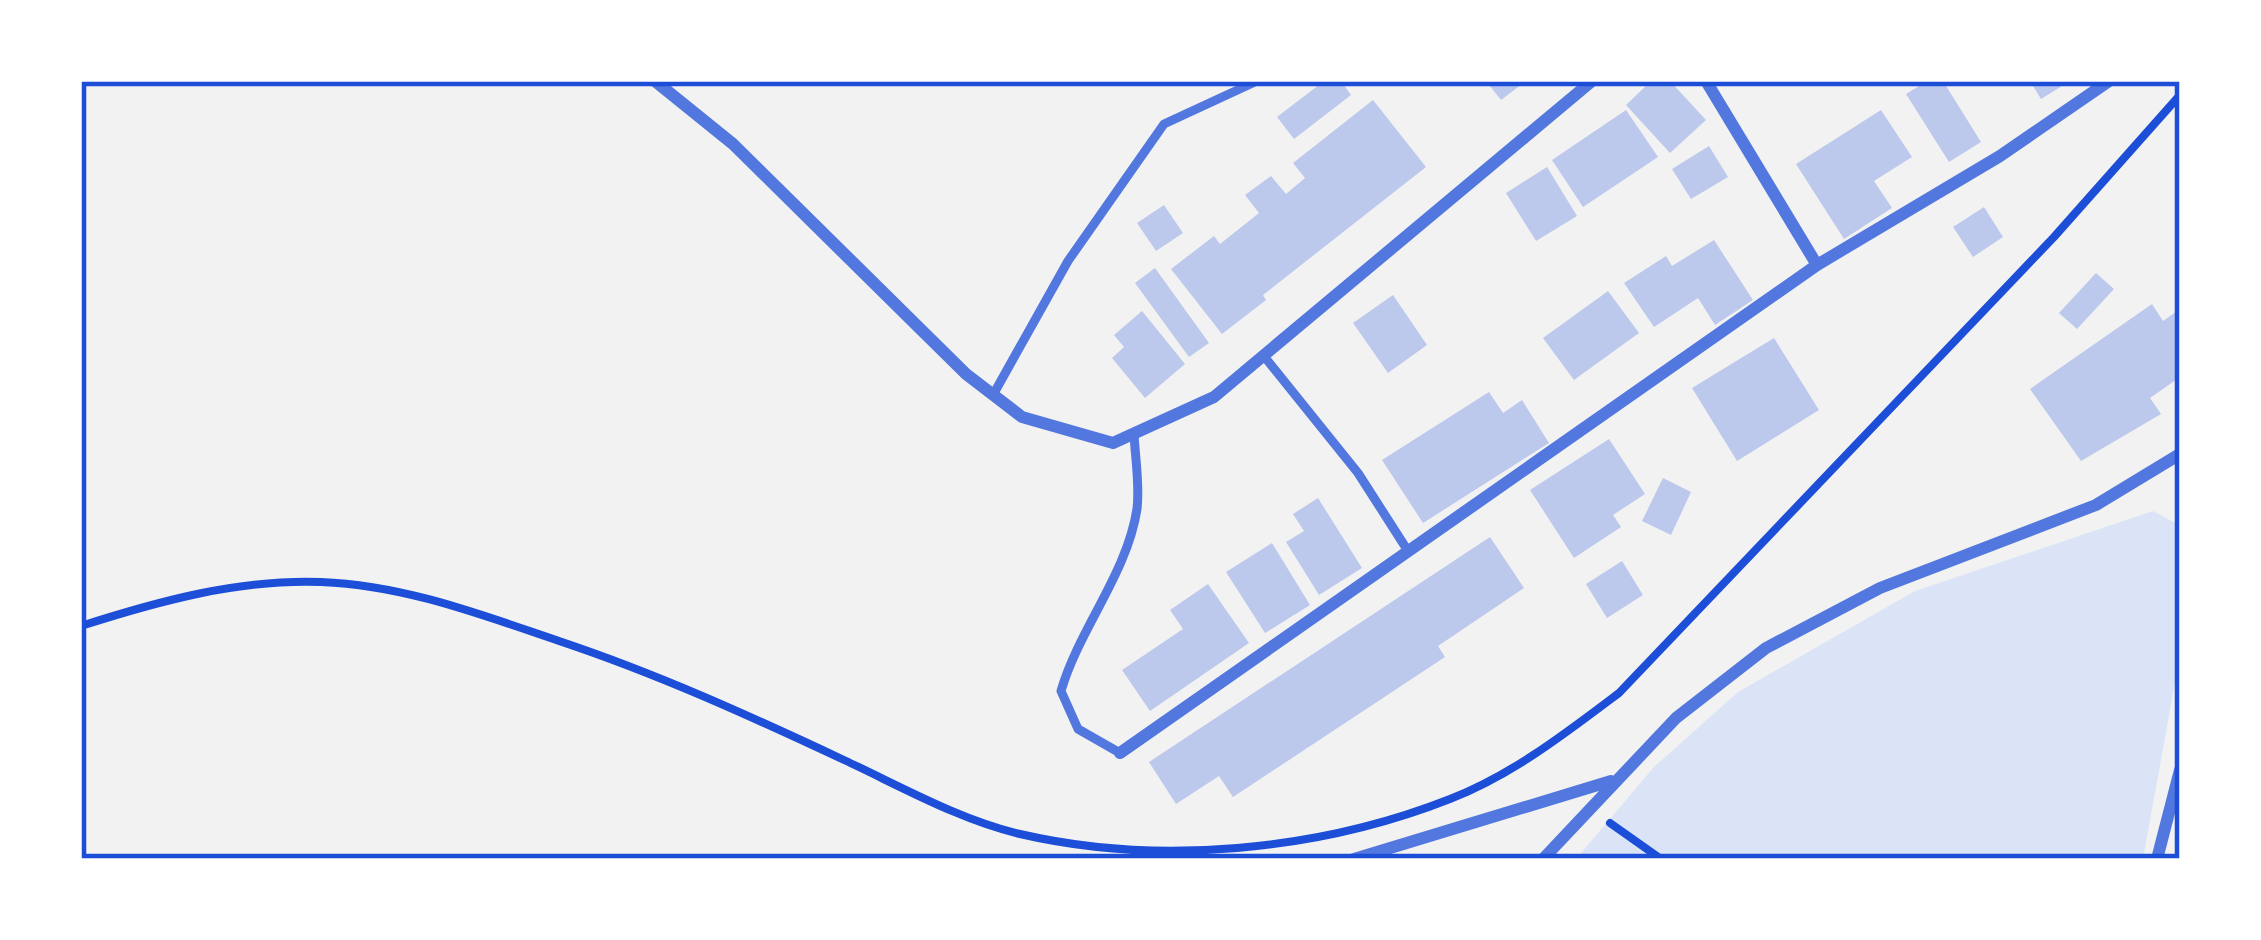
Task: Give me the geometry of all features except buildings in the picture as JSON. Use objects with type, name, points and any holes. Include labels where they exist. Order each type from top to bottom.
[{"type":"street","points":[[655,81],[733,144],[1022,417],[1113,443],[1214,397],[1592,81]]},
{"type":"street","points":[[1706,81],[1816,265]]},
{"type":"street","points":[[1120,753],[1816,265],[2000,157],[2109,81]]},
{"type":"street","points":[[1543,859],[1612,781],[1720,679],[1830,611],[2096,505],[2180,454]]},
{"type":"street","points":[[2157,859],[2180,770]]},
{"type":"street","points":[[1354,859],[1612,781]]},
{"type":"street","points":[[2170,814],[2180,799]]},
{"type":"lane","points":[[993,394],[1068,261],[1164,124],[1256,81]]},
{"type":"lane","points":[[1263,356],[1358,473],[1408,551]]},
{"type":"lane","points":[[1120,753],[1078,729],[1060,691],[1070,658],[1112,580],[1137,509],[1134,433]]},
{"type":"path","points":[[81,626],[230,587],[321,582],[400,592],[661,676],[909,790],[1018,833],[1141,851],[1236,847],[1343,832],[1451,799],[1544,749],[1619,693],[2054,237],[2180,95]]},
{"type":"path","points":[[1589,808],[1661,859]]},
{"type":"shaded area","points":[[2153,511],[2177,524],[2180,655],[2143,859],[1576,859],[1654,767],[1738,692],[1915,591]]}]
